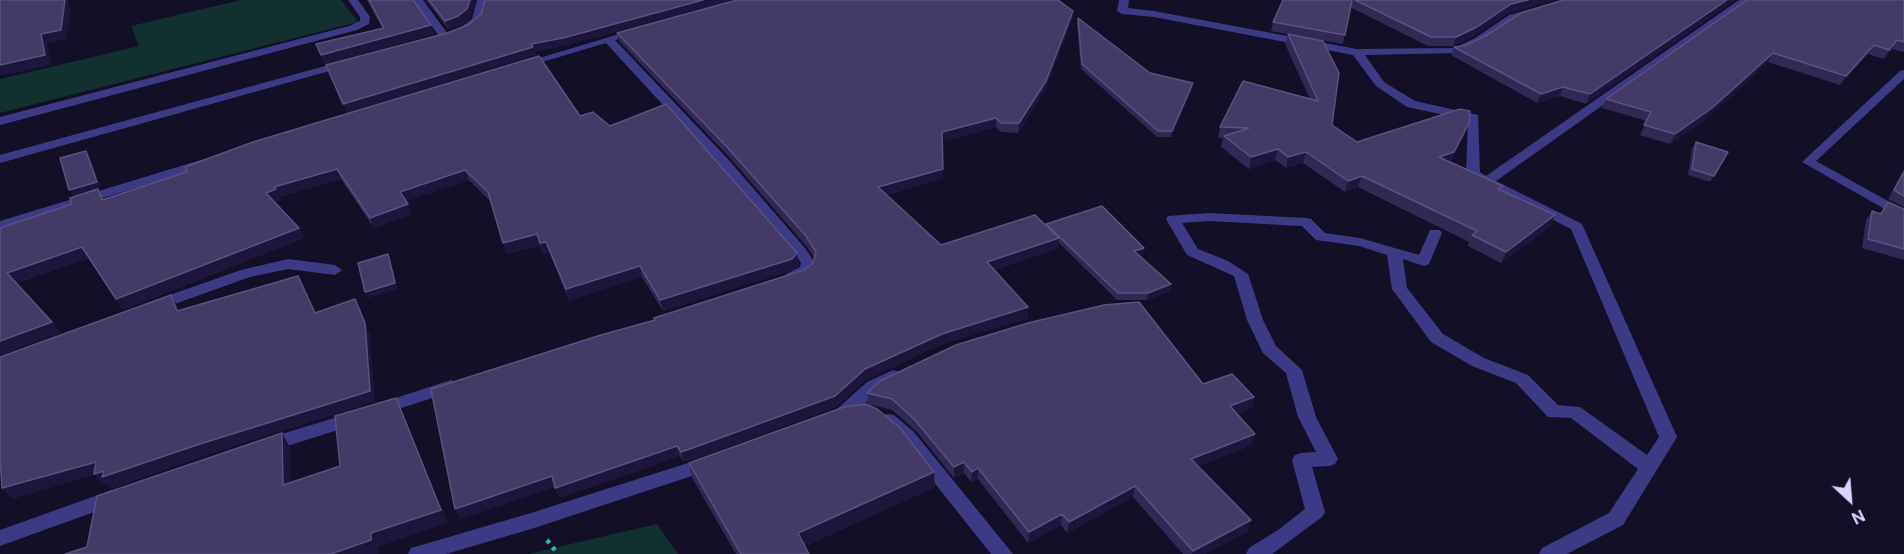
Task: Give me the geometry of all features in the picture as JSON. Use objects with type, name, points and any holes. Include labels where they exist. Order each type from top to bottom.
[{"type":"street","points":[[0,121],[353,28],[365,22],[365,17],[352,0]]},
{"type":"street","points":[[418,0],[439,38],[466,29],[477,20],[482,0]]},
{"type":"street","points":[[1124,0],[1122,10],[1357,52],[1456,51],[1479,40],[1513,16],[1575,0]]},
{"type":"street","points":[[1487,181],[1746,0]]},
{"type":"street","points":[[505,71],[608,39],[651,29]]},
{"type":"street","points":[[608,39],[722,161],[800,251],[808,263],[807,270],[777,282]]},
{"type":"street","points":[[1357,52],[1380,84],[1411,104],[1474,118],[1473,174],[1577,227],[1668,437],[1616,519],[1549,554]]},
{"type":"street","points":[[0,159],[365,58]]},
{"type":"street","points":[[1904,73],[1808,162],[1904,216]]},
{"type":"street","points":[[0,225],[218,159]]},
{"type":"street","points":[[1256,554],[1286,536],[1315,512],[1301,460],[1329,459],[1307,417],[1294,370],[1269,349],[1255,320],[1241,274],[1192,252],[1173,219],[1209,217],[1306,222],[1321,237],[1360,242],[1424,261],[1435,233]]},
{"type":"street","points":[[1394,252],[1400,289],[1437,338],[1478,362],[1522,379],[1554,412],[1574,411],[1649,467]]},
{"type":"street","points":[[146,310],[246,273],[288,264],[335,270]]},
{"type":"street","points":[[843,414],[873,386],[906,370]]},
{"type":"street","points":[[248,451],[461,383]]},
{"type":"street","points":[[821,422],[843,414],[867,411],[885,417],[908,437],[1003,554]]},
{"type":"street","points":[[418,554],[531,521],[732,454]]},
{"type":"street","points":[[0,538],[127,493]]},
{"type":"green space","points":[[241,0],[341,0],[358,22],[0,113],[0,79],[139,46],[131,26]]},
{"type":"green space","points":[[657,524],[678,554],[528,554]]},
{"type":"building","points":[[0,0],[65,0],[61,30],[41,34],[45,55],[0,65]]},
{"type":"building","points":[[369,0],[413,0],[431,25],[321,55],[316,44],[384,28]]},
{"type":"building","points":[[429,0],[470,0],[467,9],[458,16],[445,21]]},
{"type":"building","points":[[485,0],[703,0],[563,38],[531,44],[533,47],[343,104],[326,65],[447,33],[468,25],[481,14]]},
{"type":"building","points":[[737,0],[1058,0],[1073,11],[1046,81],[1019,123],[1001,123],[996,118],[942,132],[943,169],[878,187],[941,245],[1035,215],[1059,238],[987,262],[1028,307],[942,334],[865,369],[835,396],[701,445],[681,452],[677,446],[555,488],[552,476],[455,509],[431,389],[655,320],[654,318],[804,270],[813,263],[816,252],[806,236],[727,147],[617,33]]},
{"type":"building","points":[[1283,0],[1352,0],[1345,35],[1273,22]]},
{"type":"building","points":[[1355,0],[1528,0],[1511,4],[1477,27],[1456,37],[1431,37]]},
{"type":"building","points":[[1563,0],[1727,0],[1590,94],[1563,87],[1541,94],[1454,47],[1464,46],[1487,35],[1521,13]]},
{"type":"building","points":[[1747,0],[1904,0],[1904,42],[1897,40],[1889,50],[1874,45],[1846,76],[1773,53],[1712,108],[1675,134],[1644,125],[1651,112],[1606,99]]},
{"type":"building","points":[[1078,18],[1150,73],[1193,83],[1172,131],[1158,131],[1082,64]]},
{"type":"building","points":[[1288,34],[1323,41],[1339,73],[1332,125],[1357,142],[1460,109],[1470,111],[1469,123],[1454,152],[1439,157],[1503,186],[1498,189],[1555,215],[1506,252],[1472,235],[1477,231],[1362,176],[1348,181],[1306,152],[1288,157],[1278,149],[1251,157],[1224,136],[1249,128],[1220,127],[1243,81],[1318,101]]},
{"type":"building","points":[[539,56],[580,116],[593,112],[610,126],[666,104],[797,253],[792,259],[660,300],[640,266],[566,289],[546,242],[540,243],[537,234],[503,243],[488,192],[465,170],[400,192],[408,204],[370,218],[337,169],[274,187],[276,189],[266,193],[299,228],[116,299],[82,247],[7,273],[52,322],[0,341],[0,228],[72,204],[70,198],[98,189],[102,200],[187,172],[185,167],[253,142]]},
{"type":"building","points":[[1696,142],[1728,152],[1714,176],[1692,169]]},
{"type":"building","points":[[86,151],[97,182],[69,190],[60,158]]},
{"type":"building","points":[[1904,172],[1904,196],[1894,190]]},
{"type":"building","points":[[1888,202],[1904,209],[1904,249],[1868,239],[1872,211],[1881,214]]},
{"type":"building","points":[[1102,206],[1144,248],[1134,251],[1171,284],[1148,293],[1118,293],[1046,224]]},
{"type":"building","points":[[388,254],[395,283],[365,292],[358,263]]},
{"type":"building","points":[[298,276],[315,313],[355,299],[365,323],[370,391],[102,477],[104,471],[94,474],[96,462],[2,488],[0,357],[171,295],[177,311]]},
{"type":"building","points":[[1139,302],[1203,384],[1232,374],[1254,397],[1230,406],[1255,434],[1191,459],[1251,520],[1193,551],[1135,486],[1069,522],[1062,514],[1029,532],[978,468],[972,472],[964,462],[954,467],[915,420],[892,399],[867,393],[880,381],[956,345],[1028,323],[1104,305]]},
{"type":"building","points":[[396,398],[441,510],[371,533],[371,540],[331,554],[65,554],[87,547],[97,496],[282,433],[283,485],[340,466],[335,416]]},
{"type":"building","points":[[866,404],[877,409],[900,428],[934,472],[798,533],[809,554],[741,554],[689,463],[844,407]]}]
